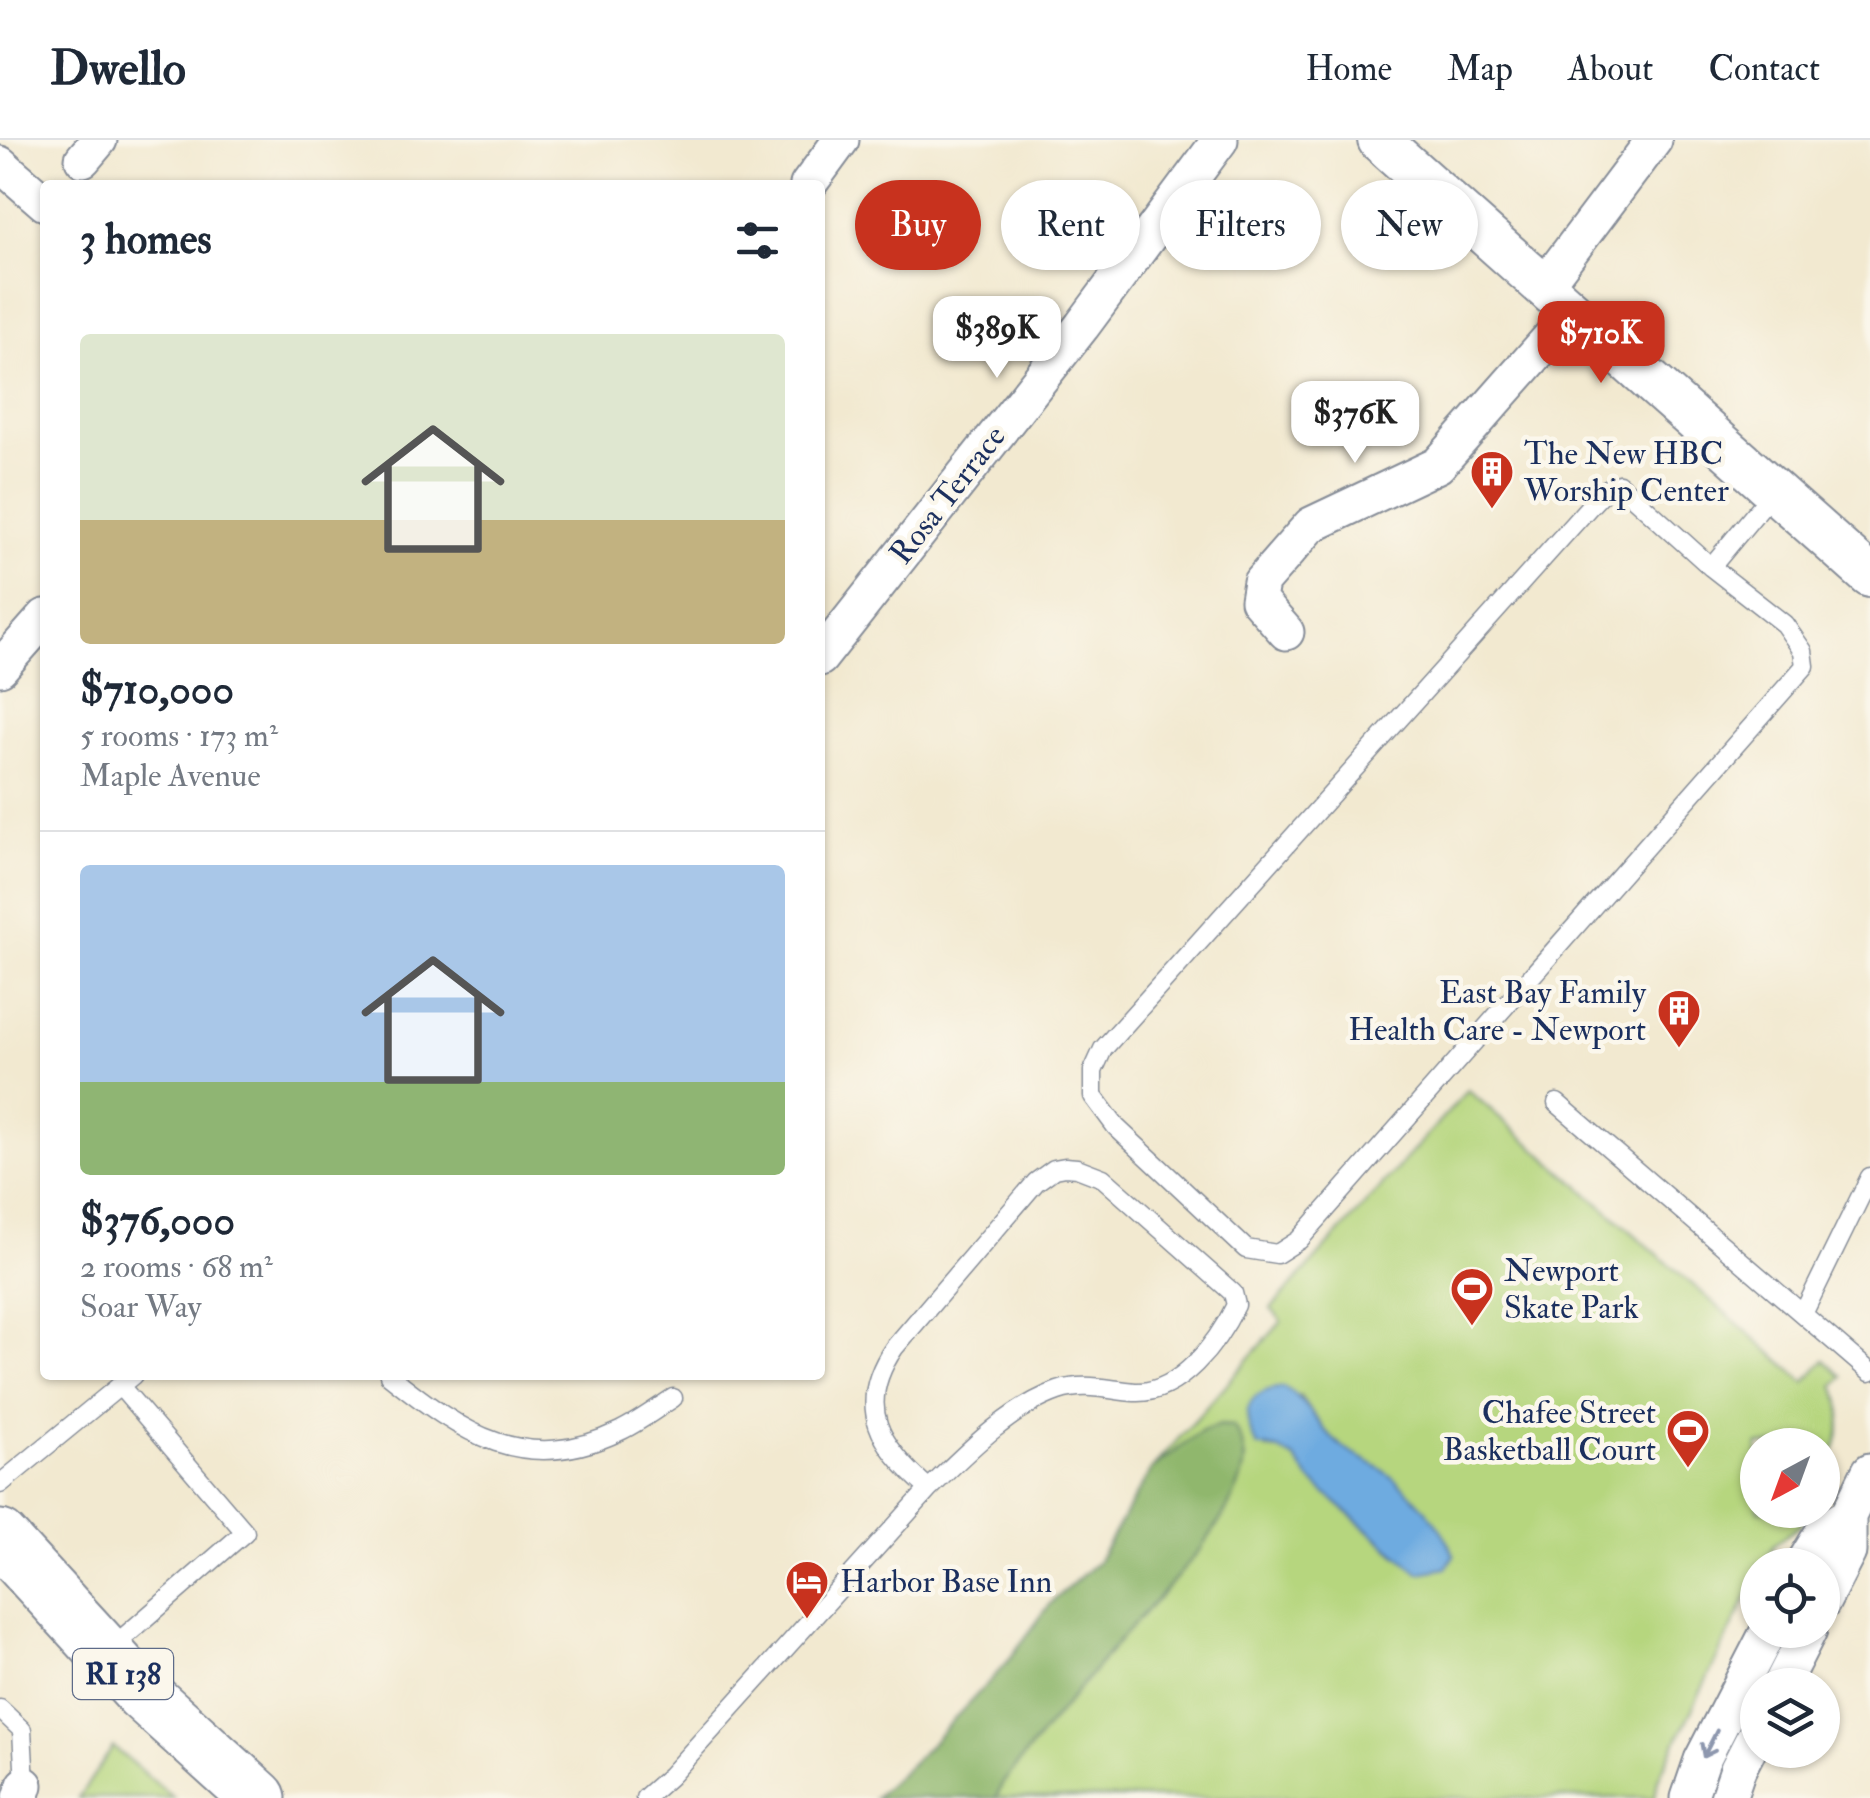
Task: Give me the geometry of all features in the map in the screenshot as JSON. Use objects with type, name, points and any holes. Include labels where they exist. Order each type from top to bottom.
[{"type":"highway","name":"RI 138","points":[[0,1538],[104,1654],[187,1737],[258,1798]]},
{"type":"street","points":[[812,180],[841,140]]},
{"type":"street","name":"Rosa Terrace","points":[[825,652],[1082,326],[1220,140]]},
{"type":"street","points":[[1379,140],[1869,572]]},
{"type":"street","points":[[1286,632],[1258,600],[1261,582],[1311,525],[1438,465],[1558,299],[1654,140]]},
{"type":"street","points":[[0,164],[40,199]]},
{"type":"street","points":[[0,668],[40,623]]},
{"type":"street","points":[[1840,1568],[1848,1552],[1848,1516],[1870,1471]]},
{"type":"street","points":[[1814,1548],[1826,1529],[1848,1516]]},
{"type":"street","points":[[1688,1798],[1702,1760],[1760,1648]]},
{"type":"street","points":[[1728,1798],[1740,1765]]},
{"type":"lane","points":[[1619,484],[1711,567],[1784,624],[1803,651],[1805,666],[1299,1240],[1277,1254],[1246,1249],[1116,1127],[1093,1096],[1093,1071],[1103,1050],[1605,490],[1619,484]]},
{"type":"lane","points":[[1711,567],[1774,491]]},
{"type":"lane","points":[[1557,1102],[1870,1372]]},
{"type":"lane","points":[[645,1798],[670,1776],[929,1489],[1000,1426],[1046,1396],[1076,1387],[1138,1392],[1164,1388],[1185,1372],[1216,1338],[1236,1305],[1233,1293],[1103,1178],[1077,1168],[1054,1169],[1046,1174],[894,1348],[879,1374],[873,1399],[885,1444],[906,1470],[929,1489]]},
{"type":"lane","points":[[1803,1314],[1870,1177]]},
{"type":"lane","points":[[395,1380],[444,1419],[504,1447],[559,1450],[620,1432],[673,1398]]},
{"type":"lane","points":[[0,1484],[126,1381],[245,1532],[104,1654]]},
{"type":"lane","points":[[0,1709],[22,1730],[23,1792]]},
{"type":"lane","points":[[657,1798],[670,1776]]},
{"type":"green space","points":[[1468,1090],[1805,1382],[1825,1360],[1843,1377],[1834,1385],[1841,1408],[1839,1428],[1740,1428],[1740,1528],[1797,1528],[1772,1548],[1740,1548],[1740,1612],[1658,1779],[1655,1798],[996,1798],[1025,1755],[1193,1558],[1225,1512],[1245,1460],[1218,1425],[1200,1432],[1151,1470],[1282,1321],[1271,1309]],"holes":[[[1300,1396],[1334,1440],[1382,1470],[1413,1497],[1442,1532],[1454,1555],[1399,1557],[1311,1481],[1295,1459],[1279,1450],[1267,1449]]]},
{"type":"green space","points":[[1219,1425],[1233,1426],[1241,1440],[1244,1469],[1217,1526],[1061,1710],[1002,1784],[996,1798],[874,1798],[1005,1665],[1050,1604],[1097,1562],[1151,1470],[1200,1432]]},
{"type":"green space","points":[[113,1747],[174,1798],[78,1798]]},
{"type":"water","points":[[1283,1387],[1304,1403],[1337,1443],[1384,1471],[1425,1509],[1454,1555],[1446,1568],[1419,1573],[1311,1481],[1295,1459],[1279,1450],[1258,1446],[1249,1424],[1249,1406],[1260,1394]]},
{"type":"place","name":"The New HBC Worship Center","points":[[1492,510]]},
{"type":"place","name":"East Bay Family Health Care - Newport","points":[[1679,1049]]},
{"type":"place","name":"Newport Skate Park","points":[[1472,1327]]},
{"type":"place","name":"Chafee Street Basketball Court","points":[[1688,1469]]},
{"type":"place","name":"Harbor Base Inn","points":[[807,1620]]}]
